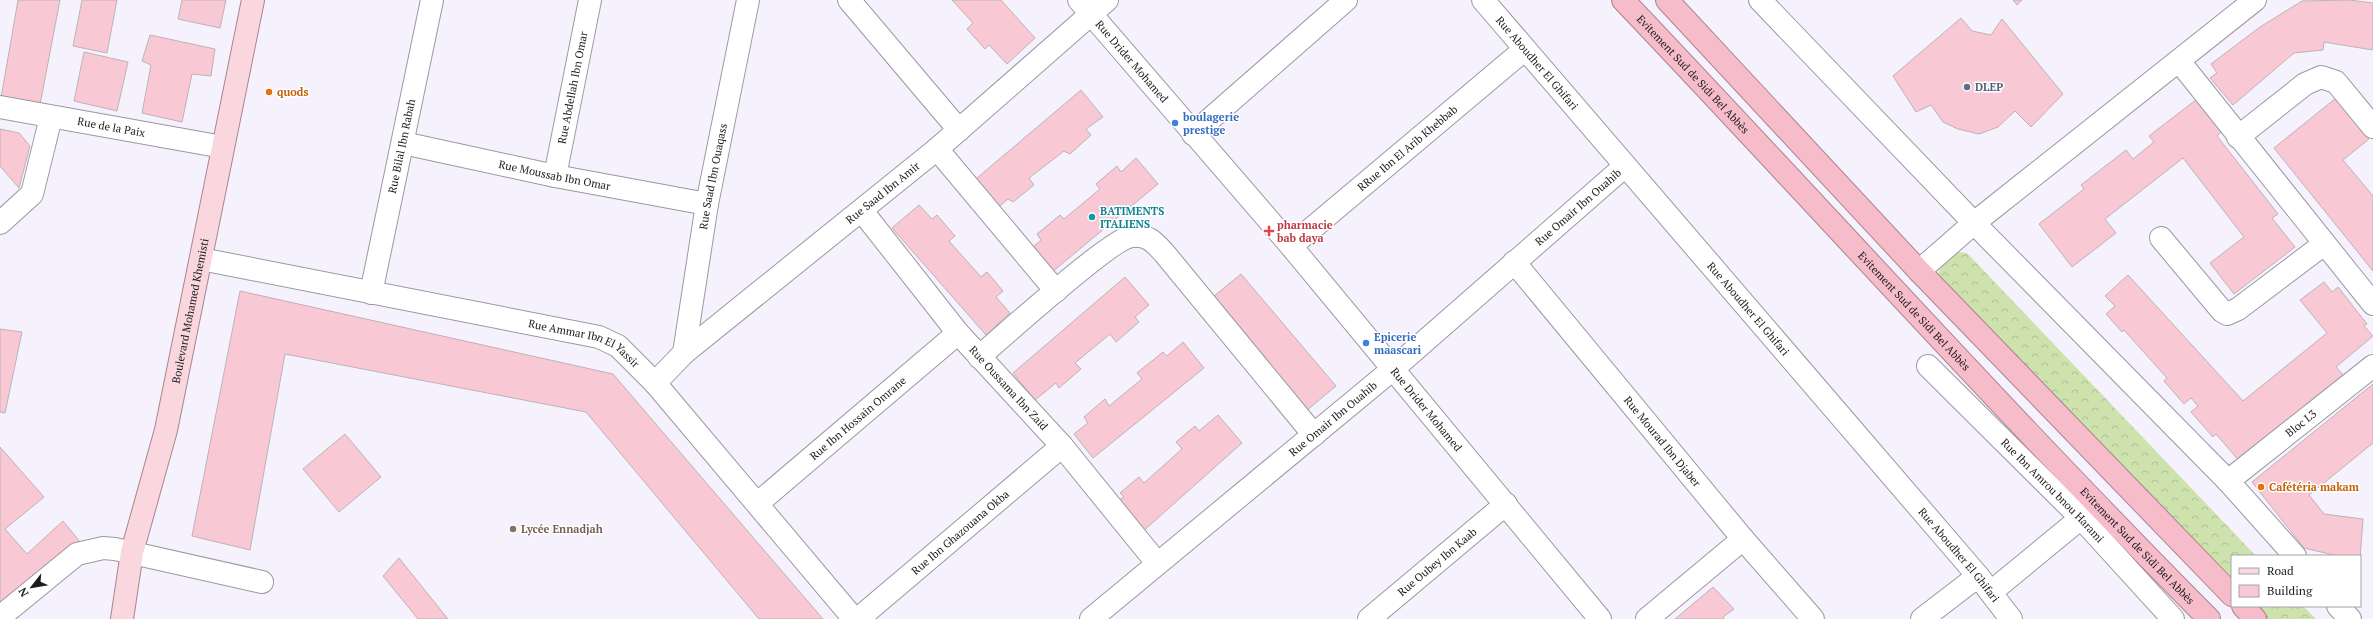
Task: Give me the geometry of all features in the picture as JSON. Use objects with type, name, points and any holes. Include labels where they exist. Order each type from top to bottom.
[{"type":"highway","name":"Evitement Sud de Sidi Bel Abbès","points":[[1623,0],[1807,193],[2088,512],[2209,619]]},
{"type":"highway","points":[[1667,0],[1919,271],[2231,594]]},
{"type":"highway","points":[[2244,607],[2255,619]]},
{"type":"main road","name":"Boulevard Mohamed Khemisti","points":[[122,619],[132,552],[166,430],[253,0]]},
{"type":"street","name":"Rue Bilal Ibn Rabah","points":[[371,293],[432,0]]},
{"type":"street","name":"Rue Abdellah Ibn Omar","points":[[556,176],[590,0]]},
{"type":"street","name":"Rue Saad Ibn Ouaqass","points":[[684,353],[707,204],[748,0]]},
{"type":"street","points":[[849,0],[959,130]]},
{"type":"street","points":[[1193,134],[1346,0]]},
{"type":"street","name":"Rue Aboudher El Ghifari","points":[[1483,0],[1524,50],[1984,584],[2010,619]]},
{"type":"street","points":[[1760,0],[1974,223],[2228,481],[2294,555]]},
{"type":"street","points":[[1919,271],[1974,223],[2255,0]]},
{"type":"street","name":"Rue Saad Ibn Amir","points":[[655,383],[684,353],[862,211],[959,130],[1092,5]]},
{"type":"street","name":"Rue Drider Mohamed","points":[[1092,5],[1193,134],[1291,246],[1600,619]]},
{"type":"street","name":"RRue Ibn El Arib Khebbab","points":[[1291,246],[1524,50]]},
{"type":"street","points":[[2179,61],[2238,137],[2373,304]]},
{"type":"street","points":[[2238,137],[2305,84],[2321,77],[2336,82],[2373,127]]},
{"type":"street","name":"Rue de la Paix","points":[[0,108],[223,147]]},
{"type":"street","points":[[0,223],[32,194],[52,117]]},
{"type":"street","name":"Rue Moussab Ibn Omar","points":[[403,143],[556,176],[707,204]]},
{"type":"street","points":[[937,149],[1056,291]]},
{"type":"street","name":"Rue Omair Ibn Ouahib","points":[[1091,619],[1393,369],[1625,166]]},
{"type":"street","name":"Rue Oussama Ibn Zaid","points":[[862,211],[958,333],[1062,446],[1157,563]]},
{"type":"street","points":[[979,357],[1056,291],[1124,238],[1130,236],[1146,237],[1165,254],[1314,435]]},
{"type":"street","points":[[2160,238],[2226,314],[2238,309],[2324,244]]},
{"type":"street","name":"Rue Ammar Ibn El Yassir","points":[[201,259],[599,337],[618,346],[655,383],[758,503],[854,619]]},
{"type":"street","name":"Rue Mourad Ibn Djaber","points":[[1514,262],[1743,539],[1813,619]]},
{"type":"street","name":"Rue Ibn Hossain Omrane","points":[[758,503],[958,333]]},
{"type":"street","name":"Rue Ibn Amrou bnou Harami","points":[[1928,366],[2088,512],[2173,619]]},
{"type":"street","name":"Bloc L3","points":[[2228,481],[2373,366]]},
{"type":"street","name":"Rue Ibn Ghazouana Okba","points":[[858,619],[1062,446]]},
{"type":"street","name":"Rue Oubey Ibn Kaab","points":[[1369,619],[1506,504]]},
{"type":"street","points":[[1922,619],[1984,584],[2088,512]]},
{"type":"street","points":[[1647,619],[1743,539]]},
{"type":"street","points":[[0,617],[77,554],[103,548],[132,552],[262,582]]},
{"type":"street","points":[[2339,607],[2350,619]]},
{"type":"green space","points":[[1951,251],[1967,253],[2255,555],[2231,555],[2231,585],[1947,289],[1938,274],[1942,262]]},
{"type":"green space","points":[[2252,607],[2304,607],[2316,619],[2263,619]]},
{"type":"building","points":[[18,0],[60,0],[39,110],[0,104]]},
{"type":"building","points":[[82,0],[117,0],[107,53],[73,46]]},
{"type":"building","points":[[182,0],[226,0],[220,28],[178,19]]},
{"type":"building","points":[[952,0],[1001,0],[1035,38],[1007,64],[989,45],[985,49],[967,29],[973,23]]},
{"type":"building","points":[[2013,0],[2022,0],[2017,5]]},
{"type":"building","points":[[2349,0],[2373,3],[2373,50],[2324,42],[2323,50],[2294,53],[2233,105],[2210,78],[2217,73],[2211,64],[2260,27],[2302,1]]},
{"type":"building","points":[[1961,18],[1972,31],[1991,35],[2002,19],[2063,94],[2031,127],[2015,111],[1998,127],[1979,134],[1958,129],[1943,122],[1931,105],[1916,112],[1893,76]]},
{"type":"building","points":[[150,35],[215,49],[211,76],[192,74],[182,122],[142,113],[151,65],[142,61]]},
{"type":"building","points":[[84,52],[128,62],[117,111],[74,101]]},
{"type":"building","points":[[1081,90],[1103,117],[1086,129],[1091,135],[1070,154],[1064,151],[1029,178],[1034,185],[1013,202],[1008,199],[994,211],[971,183]]},
{"type":"building","points":[[2336,98],[2369,139],[2343,160],[2373,196],[2373,271],[2274,148]]},
{"type":"building","points":[[2197,99],[2222,131],[2217,136],[2278,214],[2272,218],[2295,247],[2234,294],[2210,263],[2244,237],[2183,158],[2105,219],[2116,233],[2072,267],[2039,224],[2084,189],[2081,185],[2126,150],[2133,159],[2154,142],[2149,136]]},
{"type":"building","points":[[0,129],[19,133],[30,146],[19,188],[0,166]]},
{"type":"building","name":"BATIMENTS ITALIENS","points":[[1136,158],[1158,184],[1046,277],[1026,253],[1041,240],[1037,234],[1060,215],[1064,219],[1100,189],[1096,184],[1117,166],[1121,172]]},
{"type":"building","points":[[919,205],[932,219],[937,215],[955,236],[949,241],[981,277],[987,272],[1003,291],[996,297],[1010,313],[986,335],[892,228]]},
{"type":"building","points":[[1241,274],[1336,386],[1306,411],[1213,297]]},
{"type":"building","points":[[2128,275],[2243,401],[2327,333],[2300,300],[2324,282],[2332,292],[2338,287],[2367,324],[2364,326],[2373,336],[2336,367],[2343,375],[2241,463],[2216,434],[2213,437],[2191,412],[2198,406],[2191,398],[2184,404],[2164,381],[2167,378],[2124,330],[2122,332],[2106,314],[2115,306],[2105,296]]},
{"type":"building","points":[[1125,277],[1149,305],[1135,317],[1139,322],[1116,342],[1110,334],[1075,363],[1081,369],[1059,388],[1056,383],[1035,400],[1013,373]]},
{"type":"building","points":[[240,291],[613,374],[823,619],[759,619],[586,412],[285,354],[250,550],[192,536]]},
{"type":"building","points":[[0,329],[22,332],[5,413],[0,412]]},
{"type":"building","points":[[1183,342],[1204,368],[1093,458],[1074,434],[1088,423],[1084,417],[1105,399],[1109,406],[1142,379],[1137,373],[1163,352],[1167,356]]},
{"type":"building","points":[[2373,384],[2373,443],[2309,495],[2324,514],[2363,519],[2360,555],[2334,555],[2304,548],[2252,482]]},
{"type":"building","points":[[1218,415],[1242,443],[1141,533],[1115,502],[1124,497],[1120,493],[1139,477],[1144,483],[1182,449],[1176,442],[1195,426],[1199,431]]},
{"type":"building","points":[[345,434],[381,477],[339,512],[303,469]]},
{"type":"building","points":[[0,447],[44,497],[5,529],[27,554],[63,521],[81,543],[0,611]]},
{"type":"building","points":[[399,558],[448,619],[418,619],[383,576]]},
{"type":"building","points":[[1713,587],[1734,609],[1723,617],[1724,619],[1675,619]]},
{"type":"place","name":"DLEP","points":[[1967,87]]},
{"type":"place","name":"quods","points":[[269,92]]},
{"type":"place","name":"boulagerie prestige","points":[[1175,123]]},
{"type":"place","name":"BATIMENTS ITALIENS","points":[[1092,217]]},
{"type":"place","name":"pharmacie bab daya","points":[[1269,231]]},
{"type":"place","name":"Epicerie maascari","points":[[1366,343]]},
{"type":"place","name":"Cafétéria makam","points":[[2261,487]]},
{"type":"place","name":"Lycée Ennadjah","points":[[513,529]]}]
